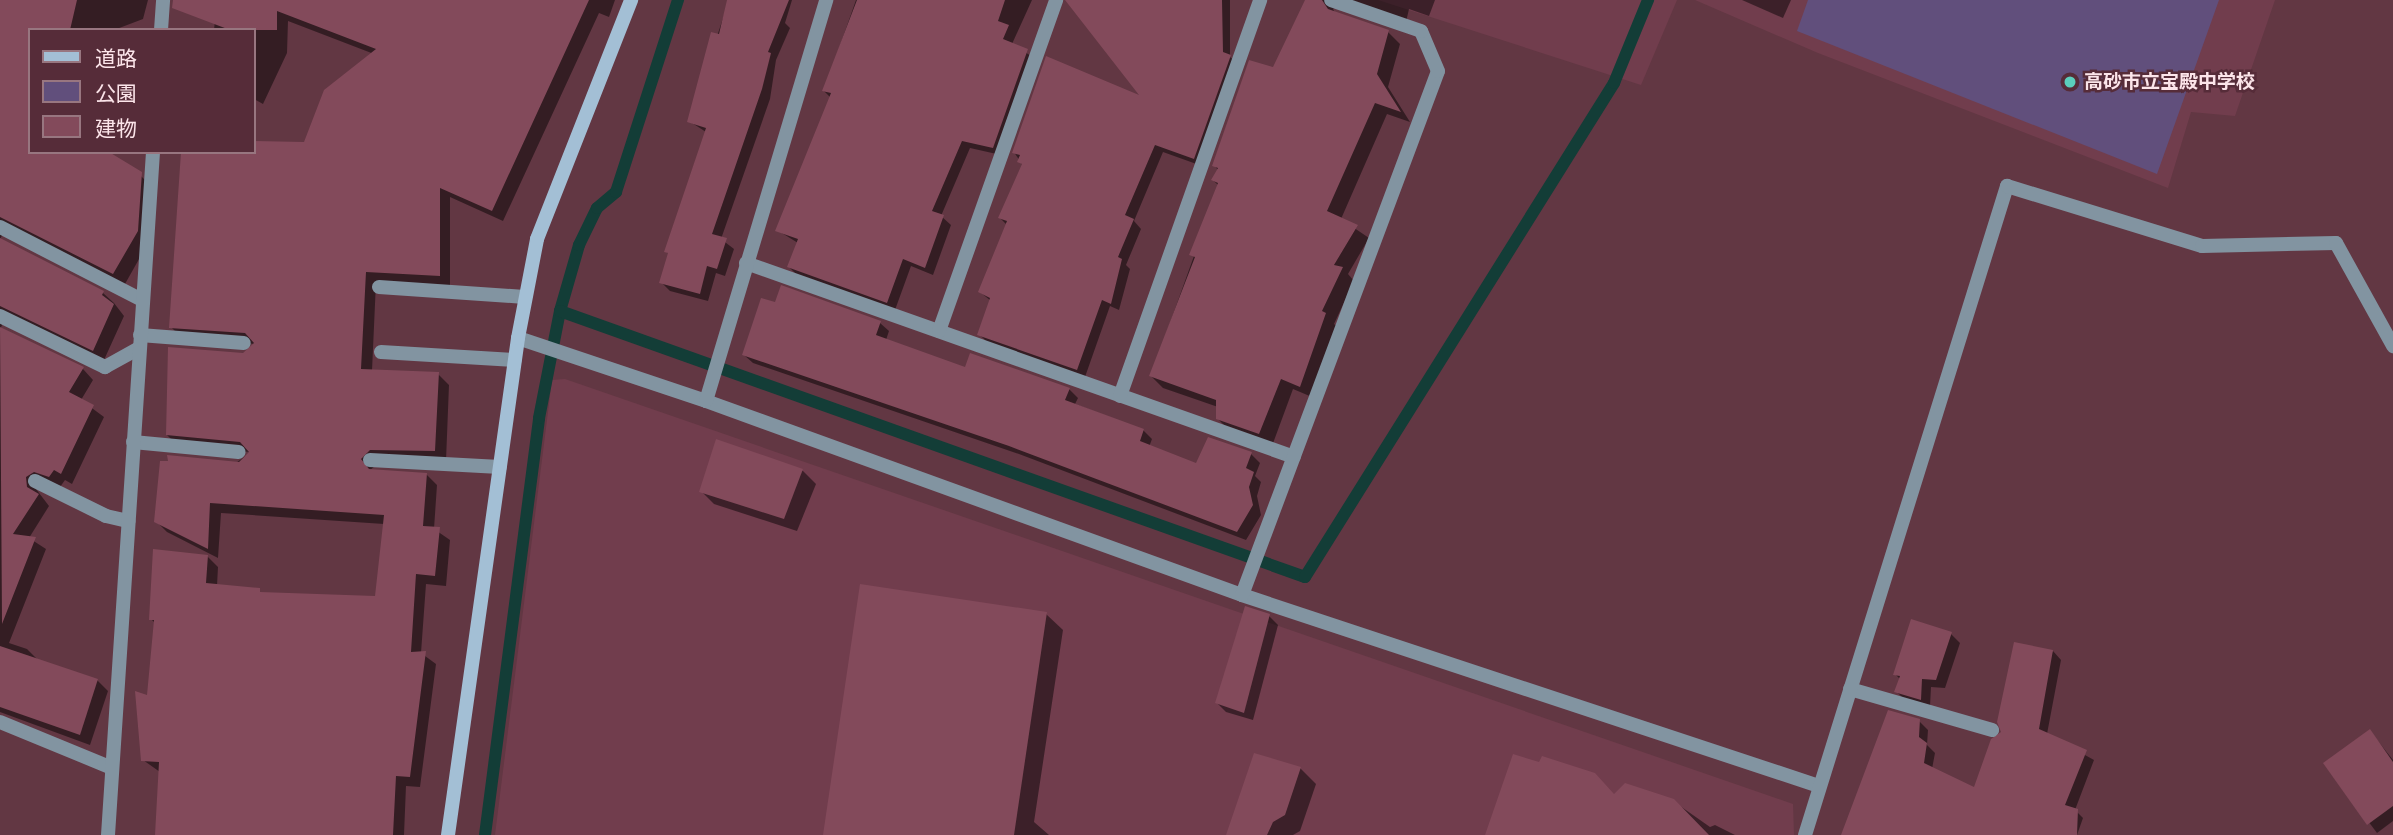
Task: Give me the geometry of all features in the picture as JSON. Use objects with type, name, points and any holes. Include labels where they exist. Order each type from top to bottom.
[{"type":"street","points":[[161,28],[163,0]]},
{"type":"street","points":[[448,835],[518,338],[537,239],[631,0]]},
{"type":"street","points":[[706,401],[827,0]]},
{"type":"street","points":[[939,331],[1056,0]]},
{"type":"street","points":[[1120,396],[1260,0]]},
{"type":"street","points":[[1242,595],[1438,71],[1421,31],[1331,0]]},
{"type":"street","points":[[108,835],[153,154]]},
{"type":"street","points":[[1805,835],[2007,186],[2202,246],[2336,243],[2393,346]]},
{"type":"street","points":[[0,227],[142,300]]},
{"type":"street","points":[[746,263],[1294,457]]},
{"type":"street","points":[[379,287],[525,297]]},
{"type":"street","points":[[0,316],[105,367],[140,341],[244,343]]},
{"type":"street","points":[[518,338],[706,401],[1242,595],[1819,786]]},
{"type":"street","points":[[381,352],[515,360]]},
{"type":"street","points":[[133,442],[239,452]]},
{"type":"street","points":[[370,460],[499,467]]},
{"type":"street","points":[[35,481],[106,516],[128,521]]},
{"type":"street","points":[[1850,689],[1992,730]]},
{"type":"street","points":[[0,722],[112,768]]},
{"type":"shaded area","points":[[1378,0],[1677,0],[1641,85]]},
{"type":"shaded area","name":"高砂市立宝殿中学校","points":[[1695,0],[2275,0],[2235,116],[2191,112],[2168,188],[1818,53]]},
{"type":"shaded area","points":[[565,379],[1793,804],[1794,835],[495,835],[552,380]]},
{"type":"green space","name":"高砂市立宝殿中学校","points":[[1808,0],[2219,0],[2157,174],[1797,31]]},
{"type":"building","points":[[0,0],[77,0],[70,28],[28,28],[28,154],[112,154],[142,172],[138,231],[113,274],[0,217]]},
{"type":"building","points":[[173,0],[589,0],[492,211],[440,188],[440,276],[366,272],[361,369],[439,372],[435,451],[370,450],[361,459],[369,469],[427,473],[423,526],[440,527],[435,576],[416,574],[411,652],[426,651],[410,777],[396,776],[393,835],[155,835],[159,762],[141,761],[135,691],[147,695],[154,620],[149,620],[153,549],[208,555],[206,583],[260,588],[260,592],[375,596],[384,515],[210,503],[208,549],[154,522],[160,461],[168,461],[167,455],[239,462],[249,452],[240,442],[166,435],[168,347],[243,353],[254,343],[245,333],[169,328],[181,154],[256,154],[256,141],[304,142],[324,90],[376,49],[277,11],[277,30],[256,30],[225,28],[172,8]]},
{"type":"building","points":[[727,0],[789,0],[768,52],[771,53],[762,89],[712,234],[727,238],[717,269],[707,266],[700,294],[659,283],[668,253],[664,252],[706,128],[687,122],[711,32],[719,34]]},
{"type":"building","points":[[857,0],[1005,0],[998,21],[1009,25],[1003,39],[1028,49],[993,148],[962,141],[932,211],[944,215],[925,268],[903,259],[887,303],[787,267],[798,239],[775,231],[831,93],[822,91]]},
{"type":"building","points":[[1065,0],[1222,0],[1223,52],[1231,55],[1194,159],[1155,145],[1125,215],[1134,219],[1118,257],[1122,259],[1111,304],[1102,300],[1077,370],[977,335],[990,298],[978,292],[1007,221],[998,218],[1022,164],[1017,162],[1020,155],[1012,153],[1046,56],[1139,95]]},
{"type":"building","points":[[1305,0],[1322,0],[1328,9],[1389,30],[1377,74],[1401,112],[1375,103],[1327,211],[1358,225],[1334,265],[1343,267],[1322,311],[1326,313],[1300,387],[1281,379],[1259,434],[1216,419],[1216,400],[1149,376],[1195,257],[1189,255],[1218,183],[1211,180],[1218,168],[1212,166],[1249,60],[1273,67]]},
{"type":"building","points":[[0,238],[104,291],[102,295],[114,304],[93,351],[0,306]]},
{"type":"building","points":[[781,285],[881,321],[876,335],[965,367],[970,353],[1070,388],[1065,400],[1144,429],[1140,441],[1196,463],[1208,437],[1252,452],[1246,468],[1254,472],[1249,487],[1253,505],[1237,532],[1009,446],[742,355],[761,298],[775,302]]},
{"type":"building","points":[[0,327],[84,367],[69,392],[94,405],[61,474],[54,470],[49,477],[34,472],[26,477],[27,487],[39,494],[13,534],[36,537],[2,624]]},
{"type":"building","points":[[716,439],[803,469],[784,519],[699,492]]},
{"type":"building","points":[[860,584],[1047,612],[1014,835],[823,835]]},
{"type":"building","points":[[1245,606],[1270,614],[1244,713],[1215,703]]},
{"type":"building","points":[[1911,619],[1952,632],[1936,680],[1922,679],[1921,700],[1894,692],[1900,676],[1893,675]]},
{"type":"building","points":[[2014,642],[2053,650],[2039,729],[2087,750],[2065,805],[2078,809],[2077,835],[1841,835],[1888,710],[1920,719],[1919,737],[1927,743],[1924,763],[1974,787],[1991,739],[2001,732],[1997,722]]},
{"type":"building","points":[[0,646],[98,679],[80,735],[0,707]]},
{"type":"building","points":[[2370,729],[2393,762],[2393,806],[2367,825],[2323,763]]},
{"type":"building","points":[[1254,753],[1301,767],[1285,815],[1273,822],[1267,835],[1226,835]]},
{"type":"building","points":[[1513,754],[1539,762],[1542,756],[1595,773],[1614,794],[1625,783],[1674,799],[1709,835],[1485,835]]},
{"type":"waterway","points":[[560,311],[579,245],[597,208],[616,192],[678,0]]},
{"type":"waterway","points":[[485,835],[539,418],[560,311],[1305,577],[1614,83],[1648,0]]},
{"type":"place","name":"高砂市立宝殿中学校","points":[[2070,82]]}]
